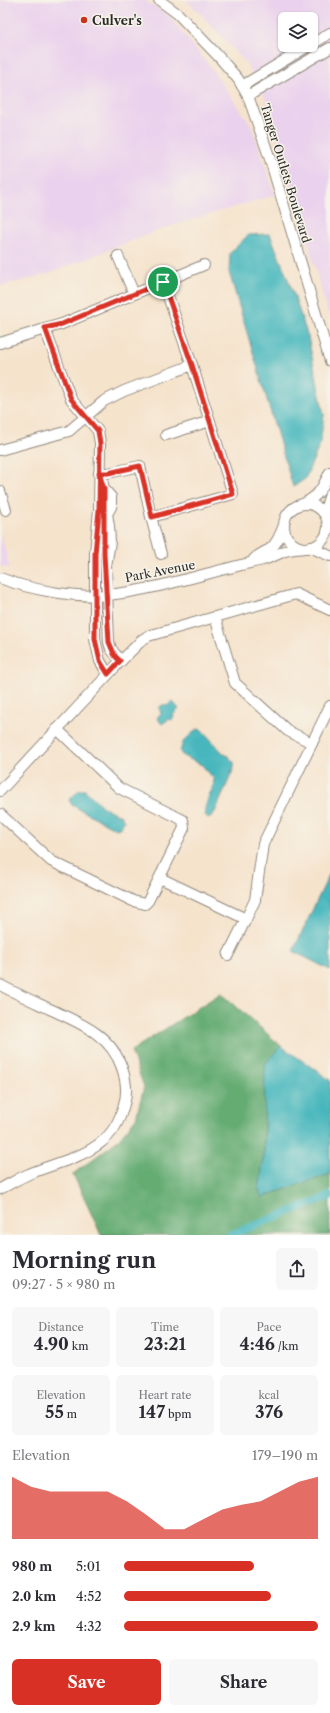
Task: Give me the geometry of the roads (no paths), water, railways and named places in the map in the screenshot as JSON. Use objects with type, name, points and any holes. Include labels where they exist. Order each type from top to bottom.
[{"type":"street","name":"Tanger Outlets Boulevard","points":[[159,0],[188,24],[231,70],[248,96],[270,160],[330,359]]},
{"type":"street","points":[[318,41],[330,33]]},
{"type":"street","points":[[248,96],[330,48]]},
{"type":"street","points":[[242,86],[299,52]]},
{"type":"street","points":[[118,256],[134,294]]},
{"type":"street","points":[[0,343],[62,324],[204,265]]},
{"type":"street","points":[[152,517],[233,494],[192,365],[163,282]]},
{"type":"street","points":[[45,328],[71,399],[98,431],[100,443],[99,510],[95,554],[96,651],[108,674]]},
{"type":"street","points":[[0,450],[68,431],[104,401],[124,391],[192,365]]},
{"type":"street","points":[[166,435],[210,421]]},
{"type":"street","points":[[99,474],[140,466],[161,554]]},
{"type":"street","points":[[330,472],[319,493],[303,504],[293,508],[287,515],[284,523],[285,532],[295,545],[306,547],[330,556]]},
{"type":"street","points":[[99,474],[103,482],[104,489],[111,497],[111,507],[106,514],[109,526],[110,542],[106,566],[109,642],[113,653],[120,661]]},
{"type":"street","points":[[0,491],[6,510]]},
{"type":"street","points":[[306,547],[320,543],[325,536],[329,527],[325,510],[330,494]]},
{"type":"street","points":[[303,504],[317,506],[324,512],[329,527]]},
{"type":"street","name":"Park Avenue","points":[[253,561],[258,554],[271,548],[279,537],[284,523]]},
{"type":"street","name":"Park Avenue","points":[[0,578],[20,586],[40,590],[60,593],[108,595],[194,578],[263,559],[287,550],[306,547]]},
{"type":"street","points":[[0,791],[120,661],[148,636],[296,594],[330,610]]},
{"type":"street","points":[[216,617],[235,683],[288,731],[312,743]]},
{"type":"street","points":[[228,955],[255,900],[263,844],[330,706]]},
{"type":"street","points":[[0,814],[51,861],[133,901],[145,904],[148,901],[184,828],[183,820],[119,788],[57,729]]},
{"type":"street","points":[[160,878],[246,919]]},
{"type":"street","points":[[0,985],[70,1018],[99,1034],[118,1057],[125,1076],[127,1087],[126,1100],[118,1125],[109,1136],[87,1152],[28,1174],[0,1189]]},
{"type":"water","points":[[270,234],[293,292],[308,337],[324,415],[320,444],[305,479],[293,487],[229,272],[230,253],[248,235]]},
{"type":"water","points":[[173,702],[179,709],[173,715],[174,717],[172,720],[169,719],[162,724],[157,718],[161,713],[159,708],[162,705],[167,706]]},
{"type":"water","points":[[197,729],[202,730],[223,753],[234,762],[234,768],[215,812],[208,818],[205,815],[205,811],[214,784],[214,779],[202,765],[183,756],[180,752],[183,742]]},
{"type":"water","points":[[79,790],[85,790],[103,807],[121,816],[124,821],[121,827],[116,829],[72,805],[69,800]]},
{"type":"water","points":[[330,873],[330,970],[293,951]]},
{"type":"water","points":[[281,1046],[330,1080],[330,1174],[262,1197],[259,1190],[264,1156],[265,1064]]},
{"type":"waterway","points":[[230,1235],[330,1196]]},
{"type":"place","name":"Culver's","points":[[84,20]]}]
